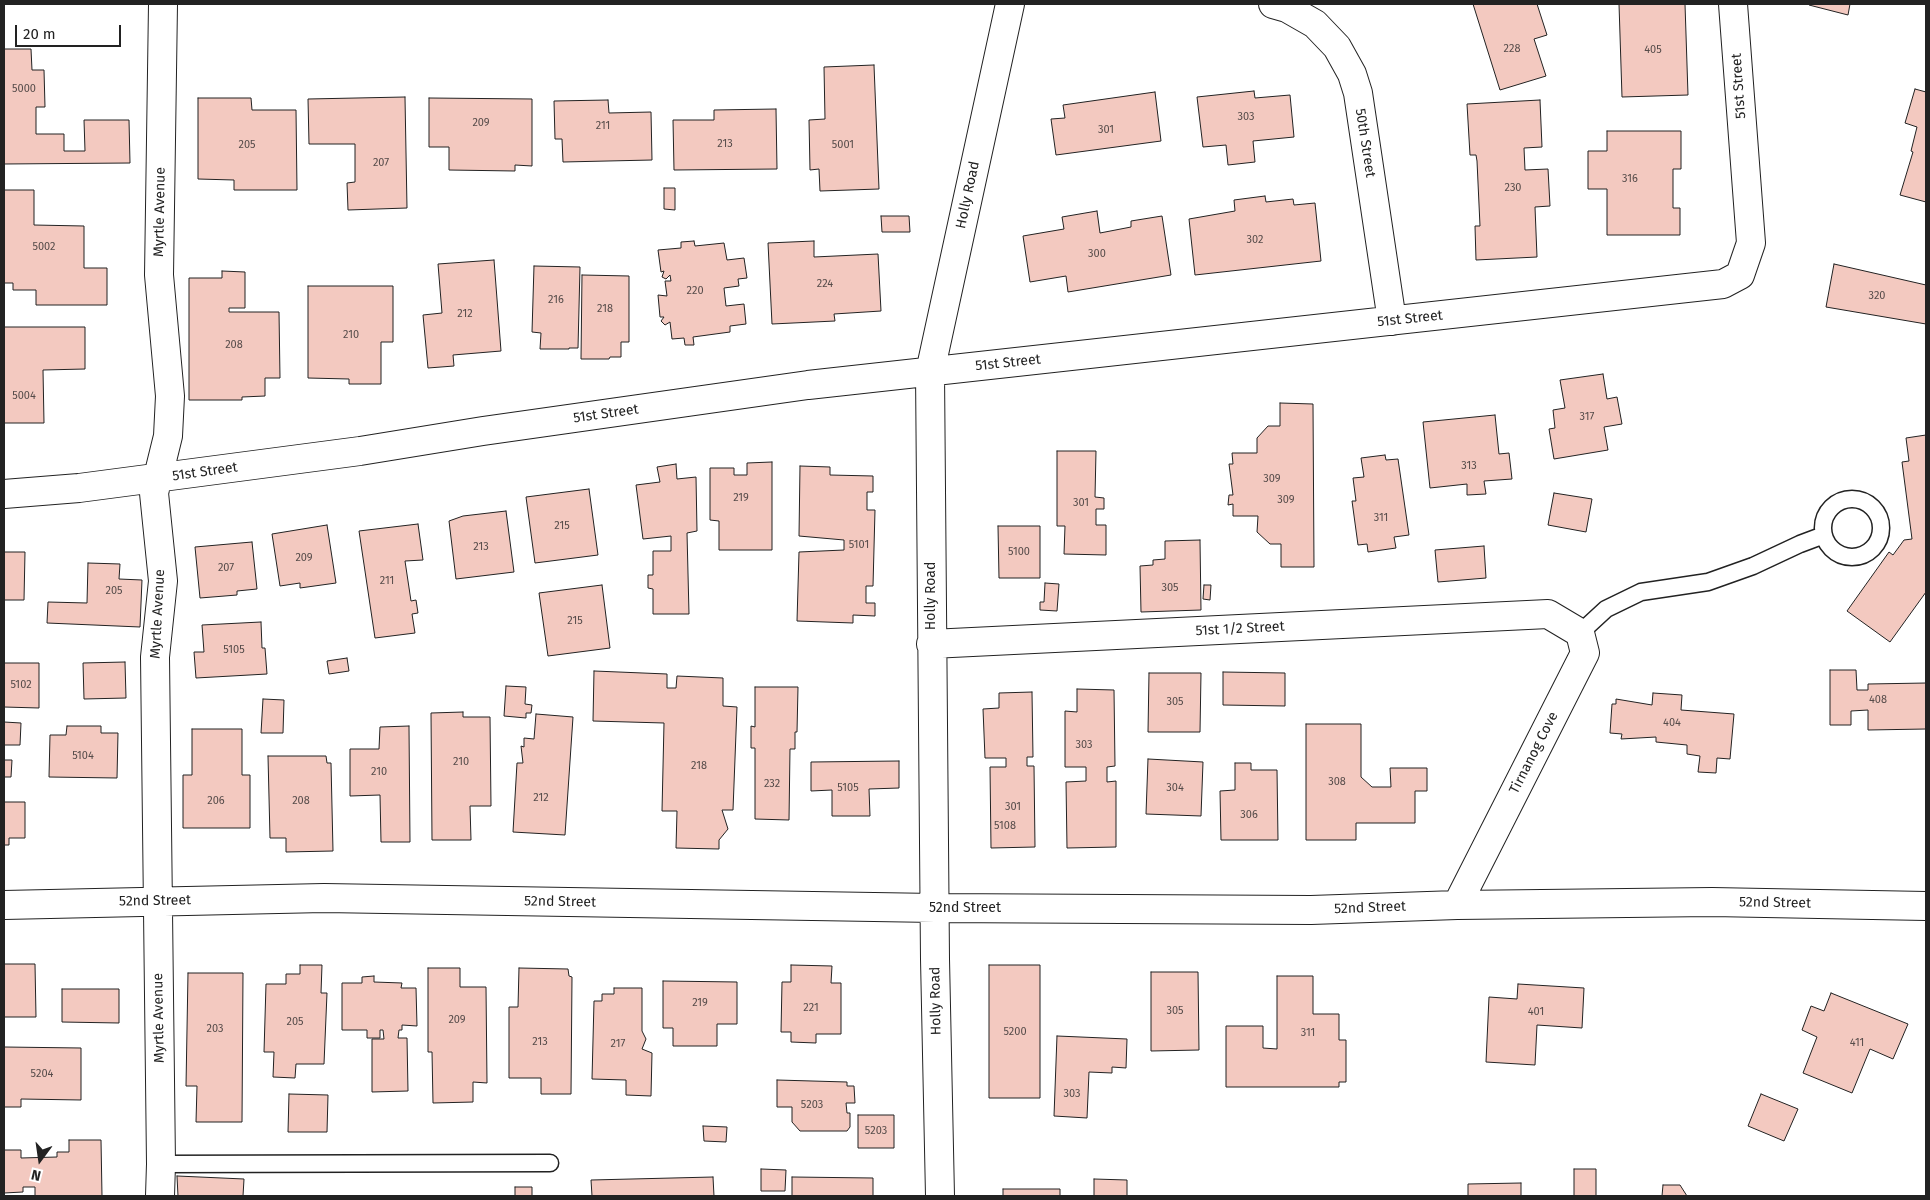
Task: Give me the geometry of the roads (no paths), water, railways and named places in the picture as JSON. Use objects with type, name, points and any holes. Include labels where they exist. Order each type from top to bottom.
[{"type":"street","name":"Myrtle Avenue","points":[[160,1196],[162,1164],[155,657],[163,582],[154,493],[168,436],[170,396],[159,275],[163,4]]},
{"type":"street","name":"Holly Road","points":[[940,1196],[931,644],[930,372],[1010,4]]},
{"type":"street","name":"50th Street","points":[[1273,4],[1287,8],[1315,24],[1337,47],[1352,74],[1358,93],[1392,321]]},
{"type":"street","name":"51st Street","points":[[4,494],[79,488],[350,453],[483,431],[808,385],[1723,284],[1740,275],[1751,243],[1733,4]]},
{"type":"street","name":"51st 1/2 Street","points":[[931,644],[1548,614],[1580,633]]},
{"type":"street","name":"Tirnanog Cove","points":[[1457,905],[1584,653],[1580,633]]},
{"type":"street","name":"52nd Street","points":[[4,905],[324,898],[935,908],[1311,910],[1457,905],[1712,902],[1926,906]]},
{"type":"lane","points":[[1580,633],[1606,609],[1641,592],[1708,582],[1753,566],[1824,535]]},
{"type":"lane","points":[[162,1164],[550,1163]]}]
